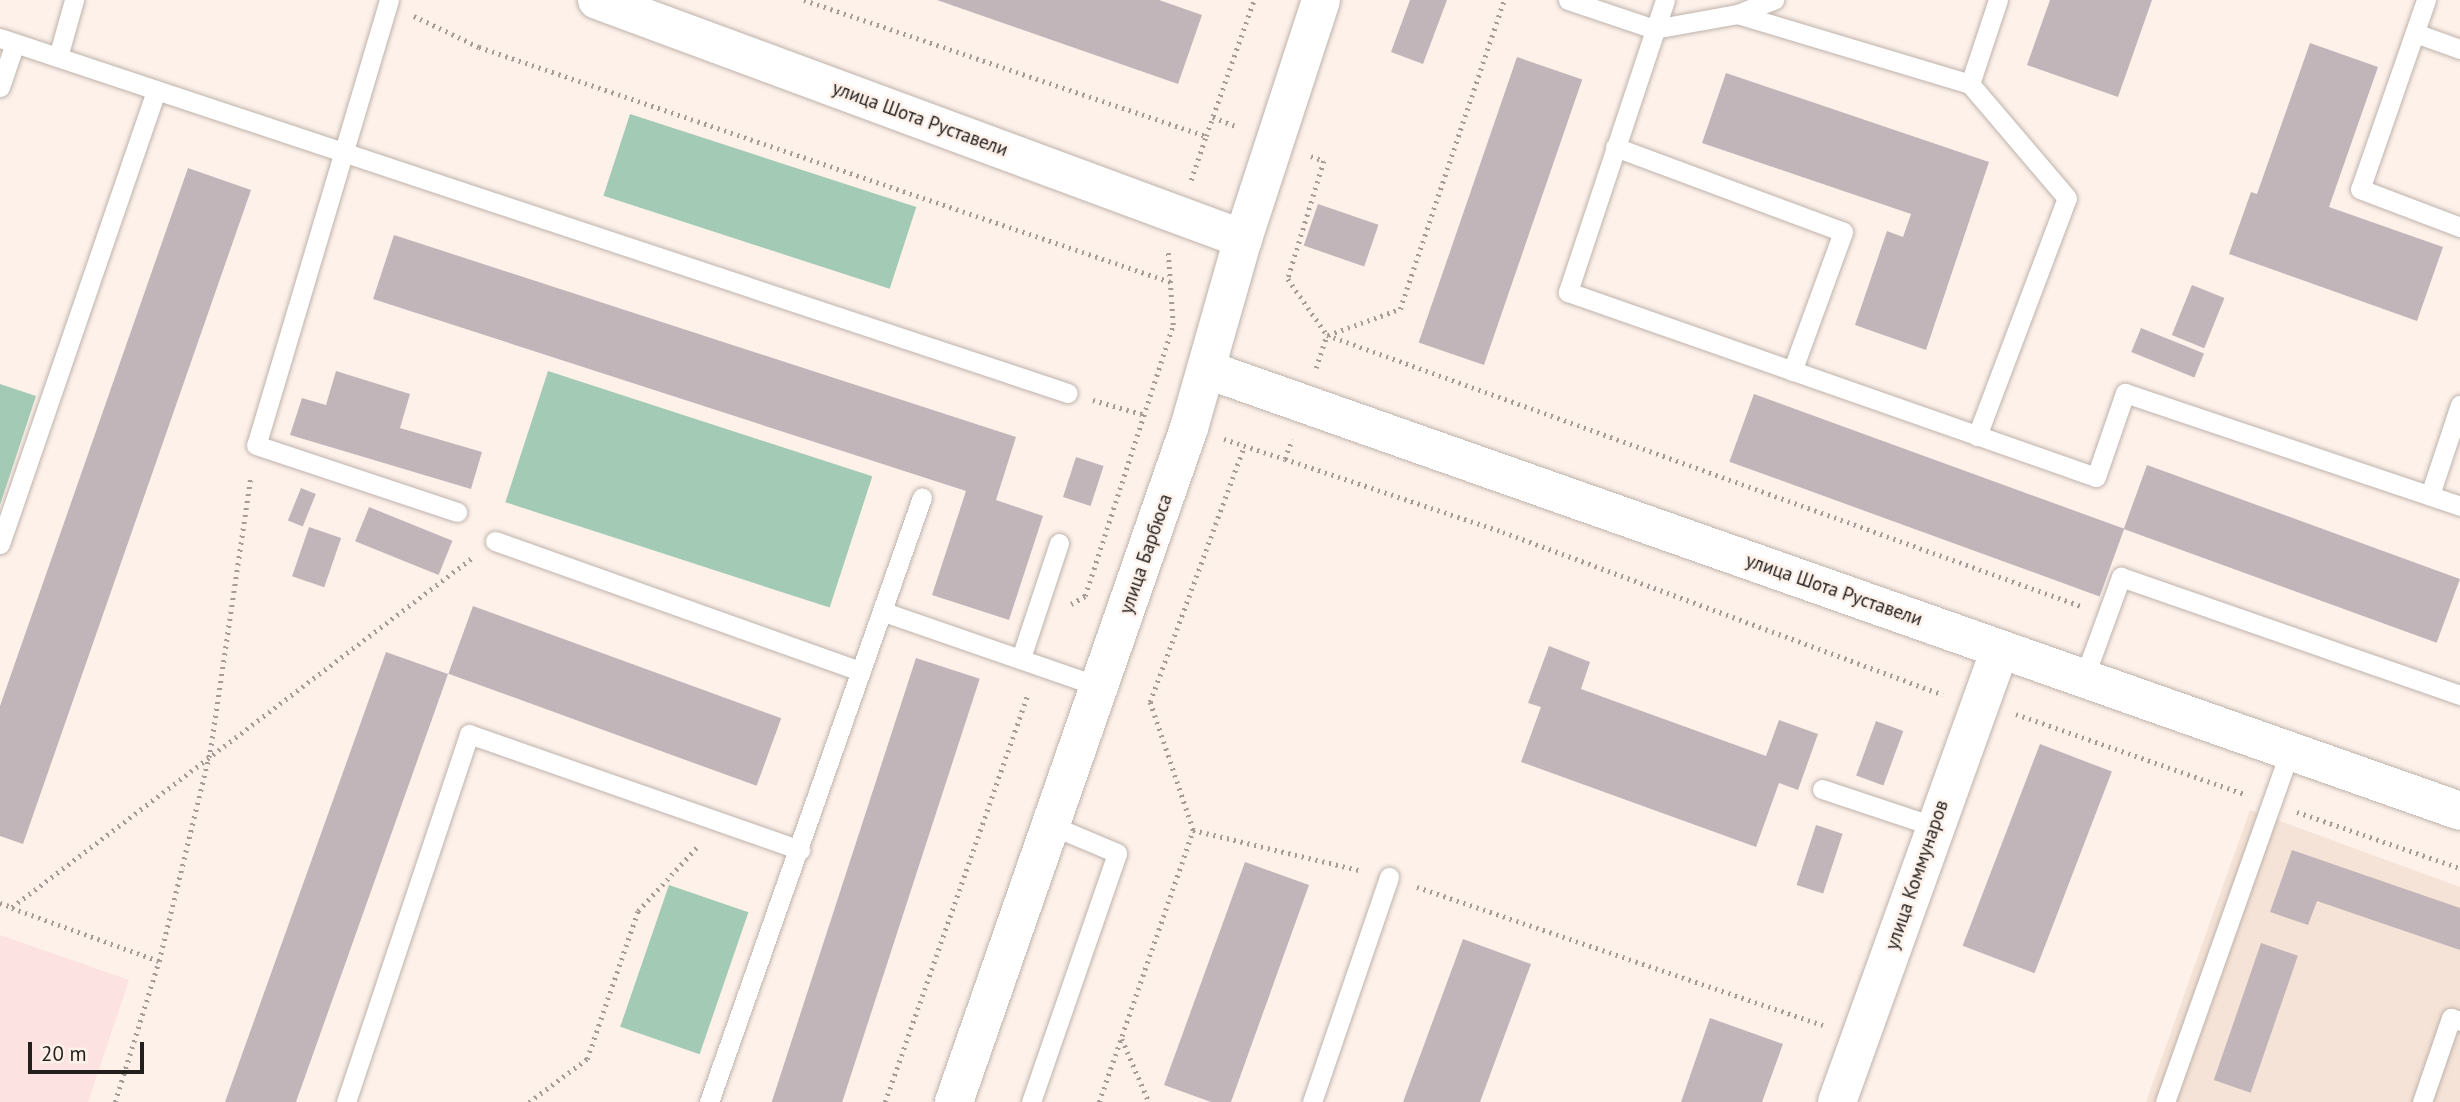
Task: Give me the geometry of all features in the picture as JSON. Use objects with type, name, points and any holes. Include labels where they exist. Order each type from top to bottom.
[{"type":"street","name":"улица Шота Руставели","points":[[597,0],[1243,239]]},
{"type":"street","name":"улица Барбюса","points":[[954,1102],[1053,827],[1208,370],[1243,239],[1321,0]]},
{"type":"street","name":"улица Шота Руставели","points":[[1208,370],[2460,811]]},
{"type":"street","name":"улица Коммунаров","points":[[1838,1102],[1933,827],[2000,649]]},
{"type":"lane","points":[[58,57],[74,0]]},
{"type":"lane","points":[[1568,0],[1654,29],[1737,14],[1774,0]]},
{"type":"lane","points":[[1665,0],[1568,292],[2096,477],[2125,393],[2460,506]]},
{"type":"lane","points":[[1970,85],[1998,0]]},
{"type":"lane","points":[[2426,0],[2360,189],[2460,227]]},
{"type":"lane","points":[[387,4],[256,445],[457,512]]},
{"type":"lane","points":[[1737,14],[1970,85],[2067,198],[1977,436]]},
{"type":"lane","points":[[2415,33],[2460,49]]},
{"type":"lane","points":[[0,87],[7,41],[1068,393]]},
{"type":"lane","points":[[0,544],[156,90]]},
{"type":"lane","points":[[1615,147],[1843,232],[1792,371]]},
{"type":"lane","points":[[2430,495],[2460,405]]},
{"type":"lane","points":[[709,1102],[884,612],[922,497]]},
{"type":"lane","points":[[495,541],[861,671]]},
{"type":"lane","points":[[1021,658],[1059,543]]},
{"type":"lane","points":[[2084,678],[2121,577],[2460,695]]},
{"type":"lane","points":[[884,612],[1101,687]]},
{"type":"lane","points":[[346,1102],[469,734],[800,850]]},
{"type":"lane","points":[[2165,1102],[2290,751]]},
{"type":"lane","points":[[1822,789],[1933,827]]},
{"type":"lane","points":[[1031,1102],[1117,853],[1053,827]]},
{"type":"lane","points":[[1312,1102],[1389,877]]},
{"type":"lane","points":[[2422,1102],[2451,1018],[2460,1021]]},
{"type":"path","points":[[804,0],[1206,136],[1254,0]]},
{"type":"path","points":[[1504,0],[1400,309],[1327,335],[2065,600],[2109,610]]},
{"type":"path","points":[[387,4],[479,47],[1171,282]]},
{"type":"path","points":[[115,1102],[159,961],[211,752],[256,445]]},
{"type":"path","points":[[1099,1102],[1193,830],[1150,702],[1244,446]]},
{"type":"path","points":[[1285,459],[1503,533],[1979,705],[2025,716],[2460,868]]},
{"type":"path","points":[[12,907],[211,752],[495,541]]},
{"type":"path","points":[[529,1102],[587,1059],[638,911],[719,822]]},
{"type":"path","points":[[1193,830],[1389,877],[1860,1038]]},
{"type":"path","points":[[0,903],[159,961]]},
{"type":"path","points":[[1121,1038],[1149,1102]]},
{"type":"shaded area","points":[[2250,810],[2460,887],[2460,1102],[2146,1102]]},
{"type":"shaded area","points":[[0,935],[129,980],[88,1102],[0,1102]]},
{"type":"green space","points":[[630,114],[916,207],[890,289],[603,196]]},
{"type":"green space","points":[[548,371],[872,476],[830,608],[505,502]]},
{"type":"green space","points":[[0,384],[36,396],[0,505]]},
{"type":"green space","points":[[669,885],[748,912],[700,1054],[620,1027]]},
{"type":"building","points":[[937,0],[1159,0],[1202,15],[1178,84]]},
{"type":"building","points":[[1410,0],[1447,0],[1423,64],[1391,52]]},
{"type":"building","points":[[2050,0],[2152,0],[2118,97],[2027,65]]},
{"type":"building","points":[[2310,43],[2378,67],[2329,207],[2443,247],[2417,321],[2229,254],[2251,192],[2257,194]]},
{"type":"building","points":[[1517,57],[1582,79],[1484,365],[1419,343]]},
{"type":"building","points":[[1726,73],[1989,162],[1926,350],[1855,325],[1887,231],[1903,237],[1911,214],[1702,143]]},
{"type":"building","points":[[188,168],[251,190],[23,844],[0,836],[0,706]]},
{"type":"building","points":[[1318,204],[1379,225],[1364,266],[1304,246]]},
{"type":"building","points":[[394,235],[1016,437],[996,500],[1043,516],[1009,620],[932,595],[966,491],[373,299]]},
{"type":"building","points":[[2192,285],[2224,298],[2204,348],[2172,335]]},
{"type":"building","points":[[2141,328],[2204,353],[2194,378],[2131,352]]},
{"type":"building","points":[[336,371],[410,394],[400,428],[482,452],[471,489],[290,435],[302,398],[326,405]]},
{"type":"building","points":[[1754,394],[2124,529],[2100,596],[1729,462]]},
{"type":"building","points":[[1076,457],[1104,466],[1091,506],[1063,497]]},
{"type":"building","points":[[2147,465],[2460,579],[2437,643],[2124,529]]},
{"type":"building","points":[[301,488],[316,494],[303,526],[288,520]]},
{"type":"building","points":[[369,507],[452,541],[439,575],[355,541]]},
{"type":"building","points":[[309,527],[341,538],[324,587],[292,576]]},
{"type":"building","points":[[473,606],[781,718],[757,786],[448,674]]},
{"type":"building","points":[[1549,646],[1590,662],[1581,689],[1766,756],[1779,720],[1818,734],[1798,790],[1779,783],[1756,847],[1521,762],[1541,707],[1528,703]]},
{"type":"building","points":[[386,652],[448,674],[296,1102],[225,1102]]},
{"type":"building","points":[[916,658],[980,679],[842,1102],[772,1102]]},
{"type":"building","points":[[1876,721],[1903,731],[1883,785],[1856,776]]},
{"type":"building","points":[[2040,744],[2112,772],[2034,973],[1963,946]]},
{"type":"building","points":[[1816,825],[1843,834],[1823,894],[1797,885]]},
{"type":"building","points":[[2292,850],[2460,908],[2460,950],[2317,901],[2308,925],[2270,912]]},
{"type":"building","points":[[1245,862],[1309,885],[1231,1102],[1211,1102],[1164,1085]]},
{"type":"building","points":[[1463,939],[1531,964],[1480,1102],[1403,1102]]},
{"type":"building","points":[[2261,943],[2298,956],[2251,1093],[2214,1080]]},
{"type":"building","points":[[1710,1018],[1783,1044],[1762,1102],[1681,1102]]}]
